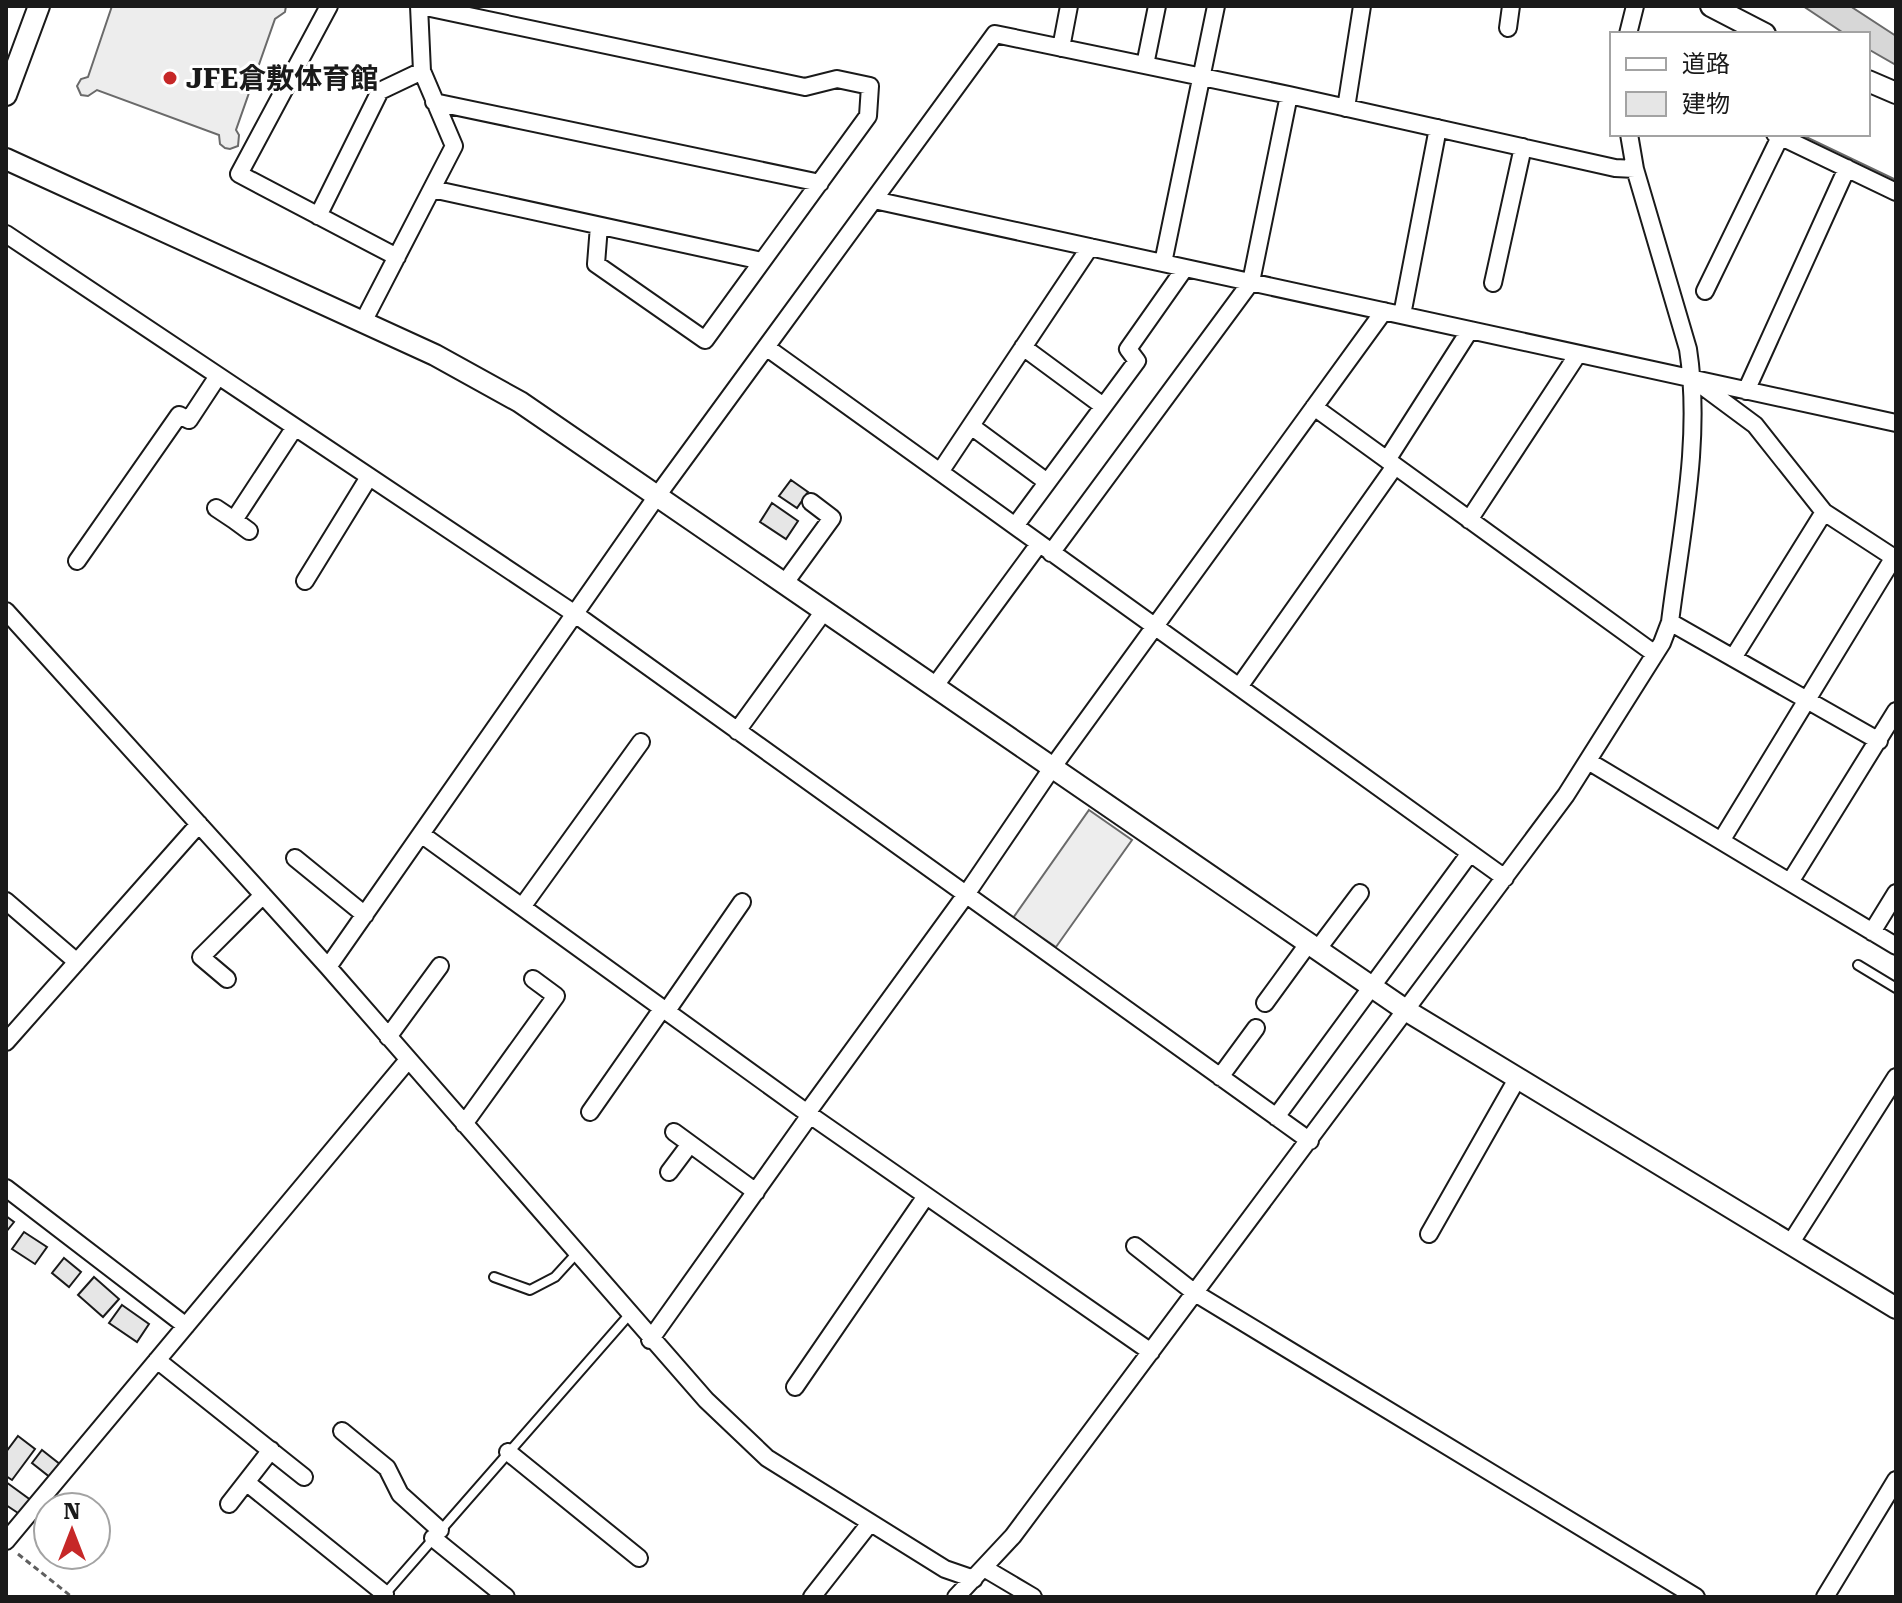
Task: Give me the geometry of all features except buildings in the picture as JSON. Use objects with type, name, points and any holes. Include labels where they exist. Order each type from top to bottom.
[{"type":"street","points":[[6,95],[39,6]]},
{"type":"street","points":[[329,6],[239,174],[397,257]]},
{"type":"street","points":[[363,322],[454,146],[422,71],[420,6],[805,87],[837,79],[870,86],[868,116],[705,340],[596,264],[599,226]]},
{"type":"street","points":[[1061,48],[1069,6]]},
{"type":"street","points":[[1145,65],[1157,6]]},
{"type":"street","points":[[1163,263],[1216,6]]},
{"type":"street","points":[[1346,108],[1362,6]]},
{"type":"street","points":[[1508,28],[1511,6]]},
{"type":"street","points":[[1628,32],[1635,6]]},
{"type":"street","points":[[1711,6],[1761,32]]},
{"type":"street","points":[[328,967],[657,496],[995,34],[1289,95],[1615,168],[1635,169]]},
{"type":"street","points":[[318,216],[380,91],[422,71]]},
{"type":"street","points":[[1870,82],[1896,93]]},
{"type":"street","points":[[934,687],[1251,282],[1289,95]]},
{"type":"street","points":[[434,102],[820,183]]},
{"type":"street","points":[[1402,315],[1438,128]]},
{"type":"street","points":[[956,1597],[1013,1536],[1566,795],[1655,654],[1670,622],[1694,425],[1693,379],[1688,349],[1635,169],[1629,136]]},
{"type":"street","points":[[1705,291],[1778,136]]},
{"type":"street","points":[[1780,136],[1896,192]]},
{"type":"street","points":[[1493,283],[1523,147]]},
{"type":"street","points":[[6,159],[435,355],[520,402],[1407,1011],[1896,1308]]},
{"type":"street","points":[[1746,391],[1847,168]]},
{"type":"street","points":[[432,189],[762,261]]},
{"type":"street","points":[[874,200],[1896,423]]},
{"type":"street","points":[[6,234],[575,614],[1310,1141]]},
{"type":"street","points":[[940,472],[1090,247]]},
{"type":"street","points":[[1015,526],[1137,361],[1128,349],[1185,268]]},
{"type":"street","points":[[650,1340],[965,896],[1052,768],[1384,311]]},
{"type":"street","points":[[1239,687],[1391,463],[1470,330]]},
{"type":"street","points":[[766,347],[1505,878]]},
{"type":"street","points":[[1023,347],[1103,406]]},
{"type":"street","points":[[1469,520],[1578,354]]},
{"type":"street","points":[[77,561],[179,415],[189,420],[218,376]]},
{"type":"street","points":[[1693,379],[1755,425],[1824,512],[1895,558],[1721,841]]},
{"type":"street","points":[[1314,407],[1655,654]]},
{"type":"street","points":[[971,426],[1047,482]]},
{"type":"street","points":[[234,520],[295,427]]},
{"type":"street","points":[[305,581],[369,477]]},
{"type":"street","points":[[784,584],[832,518],[811,502]]},
{"type":"street","points":[[216,508],[249,531]]},
{"type":"street","points":[[1733,658],[1824,512]]},
{"type":"street","points":[[6,611],[328,967],[650,1340],[706,1400],[767,1458],[945,1569],[979,1574],[1033,1597]]},
{"type":"street","points":[[737,731],[824,611]]},
{"type":"street","points":[[1670,622],[1879,741]]},
{"type":"street","points":[[1790,882],[1896,711]]},
{"type":"street","points":[[522,907],[641,742]]},
{"type":"street","points":[[1588,761],[1896,946]]},
{"type":"street","points":[[6,1042],[199,824]]},
{"type":"street","points":[[421,834],[809,1114],[1151,1352]]},
{"type":"street","points":[[1276,1117],[1470,853]]},
{"type":"street","points":[[295,858],[365,915]]},
{"type":"street","points":[[1265,1003],[1360,893]]},
{"type":"street","points":[[1872,932],[1896,893]]},
{"type":"street","points":[[227,979],[201,957],[263,895]]},
{"type":"street","points":[[6,901],[77,962]]},
{"type":"street","points":[[590,1112],[742,902]]},
{"type":"street","points":[[388,1037],[440,966]]},
{"type":"street","points":[[464,1124],[556,996],[533,979]]},
{"type":"street","points":[[1220,1077],[1256,1028]]},
{"type":"street","points":[[12,1547],[157,1360],[408,1060]]},
{"type":"street","points":[[1790,1244],[1896,1077]]},
{"type":"street","points":[[1429,1234],[1517,1079]]},
{"type":"street","points":[[674,1132],[756,1192]]},
{"type":"street","points":[[669,1172],[690,1144]]},
{"type":"street","points":[[6,1188],[186,1326]]},
{"type":"street","points":[[795,1387],[926,1196]]},
{"type":"street","points":[[1135,1246],[1195,1293],[1696,1597]]},
{"type":"street","points":[[157,1360],[304,1477]]},
{"type":"street","points":[[342,1431],[387,1468],[400,1494],[437,1534],[506,1597]]},
{"type":"street","points":[[229,1504],[271,1450]]},
{"type":"street","points":[[508,1452],[639,1558]]},
{"type":"street","points":[[1825,1597],[1896,1480]]},
{"type":"street","points":[[246,1482],[384,1596]]},
{"type":"street","points":[[812,1597],[870,1523]]},
{"type":"lane","points":[[1858,965],[1896,988]]},
{"type":"lane","points":[[494,1277],[530,1290],[555,1277],[576,1254]]},
{"type":"lane","points":[[384,1596],[629,1315]]},
{"type":"path","points":[[12,1547],[72,1597]]},
{"type":"shaded area","name":"JFE倉敷体育館","points":[[112,6],[286,6],[285,12],[275,19],[236,130],[238,146],[225,148],[220,144],[219,135],[97,90],[88,96],[81,95],[77,86],[81,79],[88,77]]},
{"type":"shaded area","points":[[1803,6],[1850,6],[1896,36],[1896,65],[1870,50],[1870,32],[1842,32]]},
{"type":"shaded area","points":[[1786,136],[1804,136],[1896,180],[1896,188]]},
{"type":"shaded area","points":[[1089,810],[1132,840],[1056,947],[1013,918]]},
{"type":"place","name":"JFE倉敷体育館","points":[[170,78]]}]
